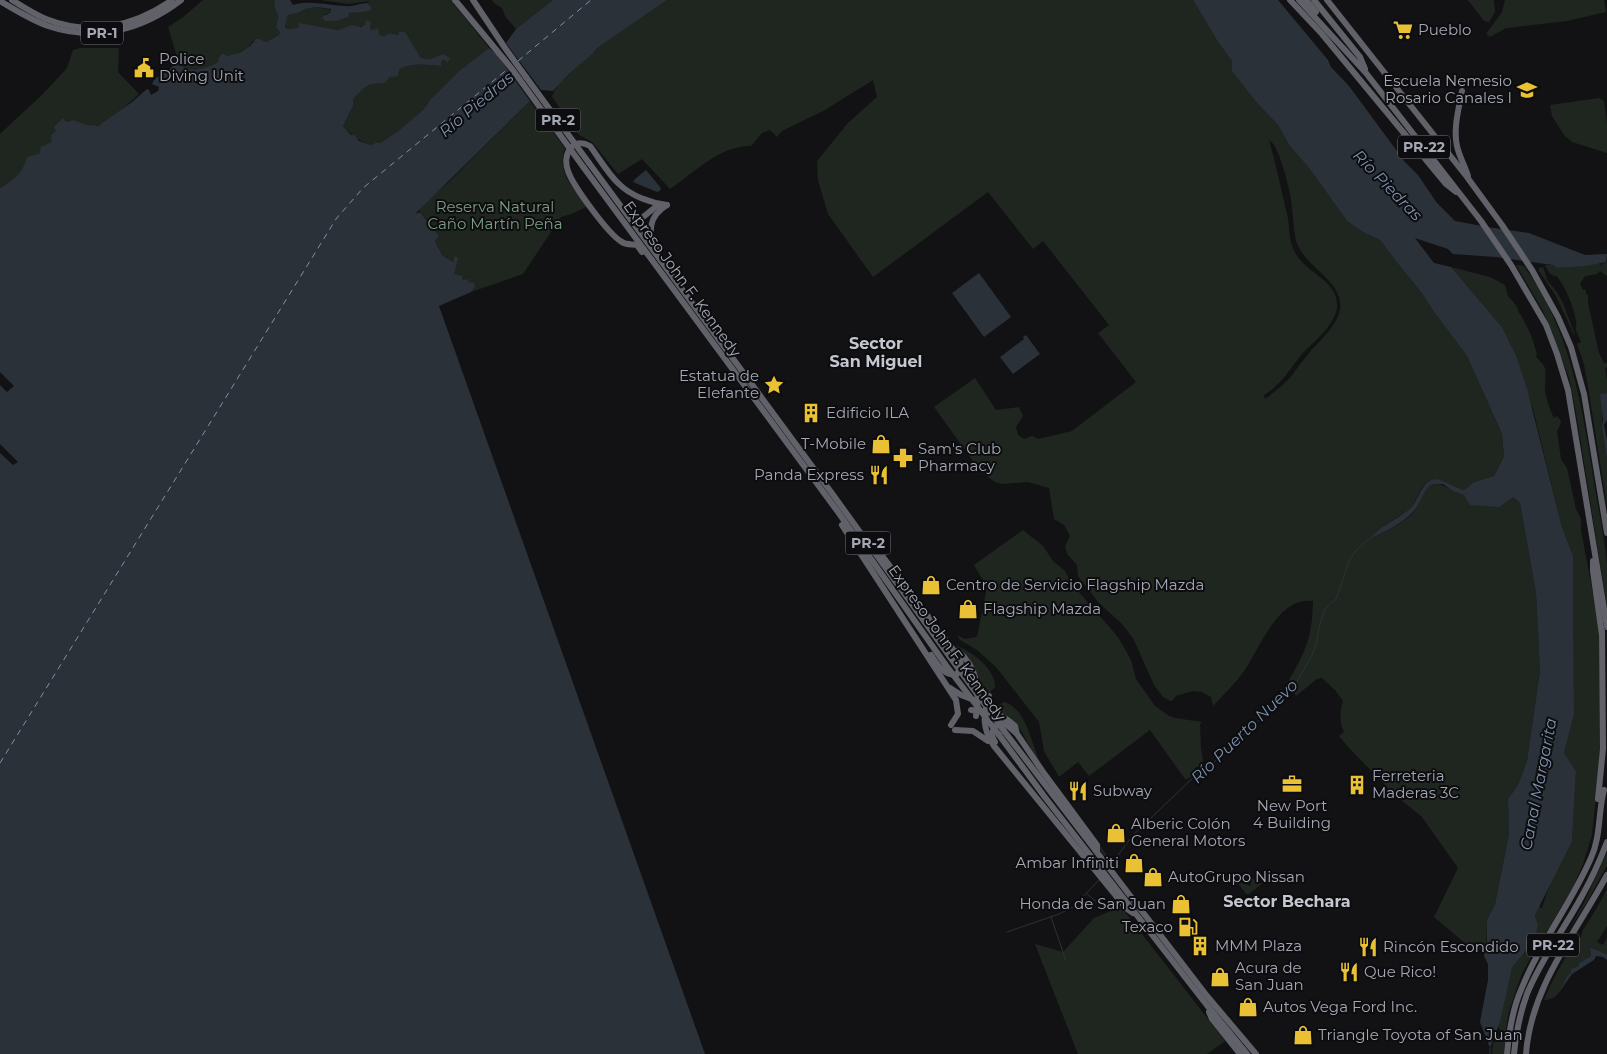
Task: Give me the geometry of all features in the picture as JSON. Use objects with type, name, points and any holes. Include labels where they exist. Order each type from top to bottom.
[{"type":"highway","name":"PR-1","points":[[12,0],[46,19],[70,26],[89,28],[117,26],[136,20],[172,0]]},
{"type":"highway","name":"PR-1","points":[[0,1],[46,26],[69,31],[98,33],[134,26],[154,18],[182,0]]},
{"type":"highway","name":"Expreso John F. Kennedy","points":[[455,0],[617,202],[950,657],[1044,796],[1247,1054]]},
{"type":"highway","name":"Expreso John F. Kennedy","points":[[473,0],[626,224],[838,512],[944,664],[1097,852],[1100,866]]},
{"type":"highway","points":[[1290,0],[1322,34],[1446,184],[1463,198]]},
{"type":"highway","name":"PR-22","points":[[1299,0],[1366,73],[1481,221],[1511,265],[1546,326],[1558,354],[1570,400],[1593,547],[1592,571],[1604,629]]},
{"type":"highway","points":[[1306,0],[1335,38]]},
{"type":"highway","points":[[1314,0],[1360,57],[1366,73]]},
{"type":"highway","name":"PR-22","points":[[1328,0],[1502,225],[1532,270],[1558,317],[1571,347],[1584,394],[1607,533]]},
{"type":"highway","points":[[1462,90],[1456,140],[1470,182]]},
{"type":"highway","points":[[663,274],[657,272],[638,246],[620,241],[606,226],[574,183],[567,170],[565,157],[573,146],[580,142],[590,146],[620,185],[643,198],[667,205],[654,216],[651,237],[655,246],[686,288],[688,298]]},
{"type":"highway","points":[[643,198],[647,206],[646,214]]},
{"type":"highway","points":[[617,202],[621,203],[632,216],[642,218],[659,204]]},
{"type":"highway","points":[[623,243],[628,241],[630,237],[626,224]]},
{"type":"highway","points":[[838,512],[840,521],[956,700],[958,714],[953,727],[973,731],[994,746]]},
{"type":"highway","points":[[863,536],[873,544],[942,637],[964,657],[974,672],[977,682],[978,701],[974,712],[998,714],[1015,726],[1018,734],[1059,795],[1097,845],[1097,852]]},
{"type":"highway","points":[[1604,629],[1607,742]]},
{"type":"highway","points":[[1588,864],[1595,833],[1602,764],[1604,629]]},
{"type":"highway","points":[[920,643],[944,672],[956,675],[960,671],[961,660],[953,648]]},
{"type":"highway","points":[[949,687],[965,697],[989,702],[985,728],[987,736],[1009,764],[1100,866]]},
{"type":"highway","points":[[1009,764],[1006,756],[994,741],[992,732],[1000,724],[1007,725],[1018,734]]},
{"type":"highway","points":[[1583,895],[1601,838],[1607,750]]},
{"type":"highway","points":[[1507,1054],[1512,1018],[1520,990],[1588,864],[1597,837],[1604,790]]},
{"type":"highway","name":"PR-22","points":[[1514,1054],[1520,1019],[1531,986],[1544,959],[1583,895],[1607,842]]},
{"type":"highway","name":"PR-22","points":[[1526,1054],[1528,1035],[1540,992],[1607,875]]},
{"type":"highway","name":"Expreso John F. Kennedy","points":[[1109,878],[1256,1054]]},
{"type":"highway","points":[[1592,901],[1607,883]]},
{"type":"highway","points":[[1206,1004],[1212,1019],[1240,1054]]},
{"type":"green space","points":[[203,0],[275,0],[274,6],[278,16],[276,28],[280,34],[266,42],[260,39],[253,41],[245,49],[234,54],[227,56],[223,53],[219,57],[218,62],[206,68],[197,70],[185,69],[178,60],[168,27]]},
{"type":"green space","points":[[320,0],[457,0],[453,3],[489,48],[459,71],[430,100],[423,110],[397,132],[380,143],[371,145],[356,137],[343,126],[353,106],[353,99],[365,87],[372,84],[385,83],[390,77],[399,74],[400,69],[420,64],[441,66],[442,60],[450,58],[443,54],[430,59],[421,58],[405,33],[379,35],[377,28],[371,30],[366,21],[365,24],[358,28],[351,25],[338,30],[309,25],[287,29],[285,24],[288,15],[305,9],[316,7],[331,10],[331,12],[323,15],[353,13],[370,5],[369,1],[348,4]]},
{"type":"green space","points":[[492,0],[553,0],[516,29],[505,16],[502,8]]},
{"type":"green space","points":[[667,0],[1193,0],[1258,104],[1278,125],[1289,145],[1309,168],[1347,221],[1363,232],[1380,240],[1421,292],[1467,356],[1502,434],[1504,456],[1494,476],[1474,482],[1464,490],[1437,479],[1430,480],[1423,486],[1408,510],[1384,526],[1372,538],[1409,517],[1427,489],[1433,484],[1441,485],[1467,495],[1513,497],[1520,503],[1536,593],[1540,671],[1527,761],[1518,785],[1508,799],[1509,834],[1495,904],[1487,920],[1486,951],[1467,945],[1434,917],[1458,868],[1422,817],[1394,794],[1339,736],[1344,732],[1340,716],[1343,701],[1335,690],[1322,678],[1317,679],[1296,696],[1289,680],[1300,660],[1310,634],[1313,601],[1301,602],[1290,607],[1280,615],[1240,676],[1213,706],[1211,697],[1202,692],[1193,691],[1176,696],[1170,701],[1163,697],[1154,685],[1133,638],[1121,623],[1099,603],[1078,576],[1077,565],[1067,554],[1065,546],[1070,536],[1064,525],[1054,519],[1049,488],[1028,482],[1002,484],[995,482],[981,472],[934,407],[975,378],[996,410],[1019,407],[1023,416],[1016,427],[1018,435],[1024,439],[1032,436],[1038,439],[1072,431],[1136,382],[1098,333],[1109,325],[1043,241],[1033,249],[988,192],[873,277],[828,214],[818,180],[817,161],[848,123],[877,97],[873,80],[825,110],[782,131],[777,137],[770,130],[762,133],[751,146],[728,150],[718,155],[670,189],[642,159],[618,174],[592,142],[579,135],[552,97],[565,78],[596,48]],"holes":[[[1269,140],[1273,143],[1280,158],[1288,185],[1296,241],[1307,259],[1336,290],[1340,299],[1340,309],[1335,322],[1326,335],[1286,382],[1265,399],[1264,395],[1281,381],[1302,354],[1328,327],[1337,306],[1332,288],[1302,262],[1293,248],[1290,240],[1287,214]]]},
{"type":"green space","points":[[1468,0],[1494,0],[1495,12],[1489,22],[1484,21]]},
{"type":"green space","points":[[1505,0],[1604,0],[1606,12],[1567,21],[1506,28],[1490,37],[1486,34],[1502,12]]},
{"type":"green space","points":[[80,48],[119,48],[118,72],[139,94],[100,125],[87,125],[73,120],[67,122],[63,118],[53,142],[42,147],[39,154],[25,166],[15,179],[0,188],[0,134],[44,93],[67,68],[73,50]]},
{"type":"green space","points":[[1599,98],[1604,101],[1607,123],[1607,153],[1572,142],[1564,135],[1552,116],[1550,105]]},
{"type":"green space","name":"Reserva Natural Caño Martín Peña","points":[[530,101],[565,148],[563,165],[565,172],[572,186],[588,206],[561,217],[523,274],[471,292],[475,287],[468,282],[468,279],[462,281],[453,274],[453,262],[442,255],[435,241],[439,236],[419,210]]},
{"type":"green space","points":[[1607,262],[1607,276],[1600,271],[1597,274],[1585,276],[1580,284],[1588,295],[1599,353],[1604,363],[1607,363],[1605,368],[1607,393],[1603,393],[1602,427],[1607,460],[1607,506],[1584,364],[1577,344],[1581,342],[1576,330],[1576,318],[1561,282],[1550,273],[1545,265],[1553,265],[1556,268],[1599,263],[1602,267],[1601,264]]},
{"type":"green space","points":[[1516,265],[1524,266],[1540,291],[1564,343],[1572,370],[1585,425],[1605,544],[1607,607],[1569,378],[1543,311]]},
{"type":"green space","points":[[1451,267],[1490,277],[1505,285],[1508,296],[1516,305],[1531,335],[1536,356],[1545,368],[1545,390],[1548,403],[1554,418],[1557,416],[1561,421],[1557,431],[1561,459],[1567,468],[1576,509],[1581,519],[1581,530],[1599,626],[1601,736],[1592,835],[1573,887],[1549,928],[1539,941],[1521,976],[1509,1011],[1504,1054],[1492,1054],[1493,1043],[1497,1041],[1500,1029],[1498,1027],[1512,968],[1535,939],[1538,925],[1535,915],[1540,904],[1540,908],[1542,908],[1550,884],[1572,840],[1576,771],[1564,753],[1574,715],[1573,556],[1562,527],[1533,409],[1502,327]]},
{"type":"green space","points":[[1543,267],[1547,280],[1563,303],[1575,335],[1556,296],[1539,271],[1539,268]]},
{"type":"green space","points":[[1023,530],[1043,546],[1053,561],[1065,571],[1071,583],[1118,637],[1131,660],[1136,679],[1155,706],[1169,716],[1202,722],[1200,724],[1201,748],[1204,767],[1196,767],[1191,777],[1185,779],[1150,730],[1089,776],[1078,762],[1059,777],[1044,751],[1039,722],[996,667],[977,650],[960,640],[957,635],[965,639],[977,637],[987,587],[974,565]]},
{"type":"green space","points":[[957,646],[975,656],[987,667],[994,680],[995,687],[986,696],[973,666]]},
{"type":"green space","points":[[1004,702],[1012,706],[1024,720],[1041,764],[1109,858],[1107,859],[1039,763],[1019,727],[1010,717],[994,708]]},
{"type":"green space","points":[[1607,852],[1607,866],[1568,931],[1585,901]]},
{"type":"green space","points":[[1248,871],[1257,884],[1262,884],[1249,894],[1246,894],[1235,879],[1237,881],[1241,879],[1241,883],[1251,886]]},
{"type":"green space","points":[[1607,889],[1607,926],[1597,942],[1603,945],[1607,938],[1607,954],[1594,948],[1590,949],[1591,956],[1579,963],[1579,966],[1571,969],[1564,986],[1558,994],[1544,1000],[1560,968],[1581,937],[1583,930]]},
{"type":"green space","points":[[1121,907],[1225,1041],[1207,1054],[1078,1054],[1035,944],[1063,952],[1094,918]]},
{"type":"water","name":"Río Piedras","points":[[275,0],[290,0],[293,5],[311,3],[347,6],[368,3],[371,10],[349,13],[348,17],[336,21],[325,21],[322,17],[331,12],[331,9],[316,7],[305,9],[288,15],[285,26],[287,29],[298,28],[299,23],[338,30],[351,25],[361,27],[365,24],[366,20],[371,22],[371,30],[378,28],[379,35],[384,36],[390,33],[398,35],[399,32],[405,32],[421,58],[430,59],[443,54],[450,58],[447,63],[446,60],[442,60],[441,66],[410,65],[400,69],[398,76],[390,77],[385,83],[372,84],[365,87],[353,99],[353,106],[343,126],[359,141],[371,145],[380,143],[397,132],[423,110],[430,100],[459,71],[489,48],[497,55],[530,101],[415,214],[420,212],[439,236],[435,241],[442,255],[453,262],[455,256],[458,258],[454,274],[462,276],[462,280],[469,279],[468,282],[474,283],[475,287],[471,292],[439,306],[705,1054],[0,1054],[0,453],[13,465],[18,462],[0,444],[0,385],[7,392],[14,386],[0,372],[0,188],[17,176],[27,157],[39,154],[41,147],[52,142],[51,135],[56,131],[54,127],[63,118],[67,122],[73,120],[87,125],[98,126],[147,89],[151,95],[158,91],[159,87],[152,84],[157,77],[170,69],[178,60],[184,68],[192,70],[201,69],[218,62],[219,57],[223,53],[227,56],[241,52],[256,39],[266,42],[279,35],[280,32],[276,28],[278,16],[274,6]]},
{"type":"water","points":[[553,0],[667,0],[597,48],[553,91],[541,90],[506,43],[516,29]]},
{"type":"water","name":"Río Piedras","points":[[1193,0],[1278,0],[1328,60],[1331,67],[1349,86],[1405,162],[1418,175],[1437,203],[1455,221],[1529,233],[1585,255],[1607,254],[1606,262],[1556,268],[1553,265],[1496,257],[1453,254],[1448,249],[1415,238],[1434,263],[1451,267],[1502,327],[1517,358],[1527,389],[1562,527],[1573,556],[1574,715],[1564,753],[1576,771],[1572,841],[1535,915],[1538,925],[1535,939],[1512,968],[1500,1022],[1490,1048],[1480,1022],[1488,980],[1488,964],[1484,956],[1487,940],[1487,920],[1495,904],[1509,834],[1508,799],[1518,785],[1527,761],[1540,671],[1536,593],[1520,503],[1513,497],[1499,507],[1470,505],[1464,495],[1453,491],[1443,484],[1433,484],[1427,489],[1416,509],[1409,516],[1370,539],[1381,528],[1402,515],[1413,505],[1427,482],[1438,479],[1464,490],[1474,482],[1494,476],[1504,456],[1502,434],[1467,356],[1421,292],[1380,240],[1363,232],[1347,221],[1309,168],[1289,145],[1278,125],[1258,104],[1232,71],[1232,61],[1218,42]]},
{"type":"water","points":[[646,170],[661,190],[657,192],[633,182]]},
{"type":"water","points":[[979,273],[1011,317],[984,337],[952,293]]},
{"type":"water","points":[[1026,335],[1040,354],[1013,374],[1000,357],[1024,339],[1023,337]]},
{"type":"water","points":[[1607,393],[1607,420],[1604,425],[1607,440],[1607,460],[1600,394]]},
{"type":"water","points":[[1590,948],[1607,954],[1607,960],[1596,956],[1594,960],[1572,974],[1560,991],[1571,969],[1579,966],[1579,963],[1591,956]]},
{"type":"waterway","name":"Río Puerto Nuevo","points":[[1110,866],[1133,835],[1196,775],[1211,765],[1294,687],[1312,655],[1325,609],[1336,599],[1350,559],[1358,548],[1370,538]]},
{"type":"waterway","name":"Río Puerto Nuevo","points":[[1007,932],[1059,914],[1073,907],[1100,879]]},
{"type":"waterway","points":[[1087,894],[1104,908]]},
{"type":"waterway","points":[[1051,917],[1066,961]]},
{"type":"waterway","name":"Canal Margarita","points":[[1490,1048],[1490,1054]]},
{"type":"ferry route","points":[[518,61],[591,0]]},
{"type":"ferry route","points":[[0,763],[336,219],[363,188],[509,68]]},
{"type":"place","name":"Pueblo","points":[[1403,30]]},
{"type":"place","name":"Police Diving Unit","points":[[144,68]]},
{"type":"place","name":"Escuela Nemesio Rosario Canales I","points":[[1527,90]]},
{"type":"place","name":"Estatua de Elefante","points":[[774,385]]},
{"type":"place","name":"Edificio ILA","points":[[811,413]]},
{"type":"place","name":"T-Mobile","points":[[881,444]]},
{"type":"place","name":"Sam's Club Pharmacy","points":[[903,458]]},
{"type":"place","name":"Panda Express","points":[[879,475]]},
{"type":"place","name":"Centro de Servicio Flagship Mazda","points":[[931,585]]},
{"type":"place","name":"Flagship Mazda","points":[[968,609]]},
{"type":"place","name":"New Port 4 Building","points":[[1292,784]]},
{"type":"place","name":"Ferreteria Maderas 3C","points":[[1357,785]]},
{"type":"place","name":"Subway","points":[[1078,791]]},
{"type":"place","name":"Alberic Colón General Motors","points":[[1116,833]]},
{"type":"place","name":"Ambar Infiniti","points":[[1134,863]]},
{"type":"place","name":"AutoGrupo Nissan","points":[[1153,877]]},
{"type":"place","name":"Honda de San Juan","points":[[1181,904]]},
{"type":"place","name":"Texaco","points":[[1188,927]]},
{"type":"place","name":"MMM Plaza","points":[[1200,946]]},
{"type":"place","name":"Rincón Escondido","points":[[1368,947]]},
{"type":"place","name":"Que Rico!","points":[[1349,972]]},
{"type":"place","name":"Acura de San Juan","points":[[1220,977]]},
{"type":"place","name":"Autos Vega Ford Inc.","points":[[1248,1007]]},
{"type":"place","name":"Triangle Toyota of San Juan","points":[[1303,1035]]},
{"type":"district","name":"Sector San Miguel","points":[[876,352]]},
{"type":"district","name":"Sector Bechara","points":[[1287,901]]}]
